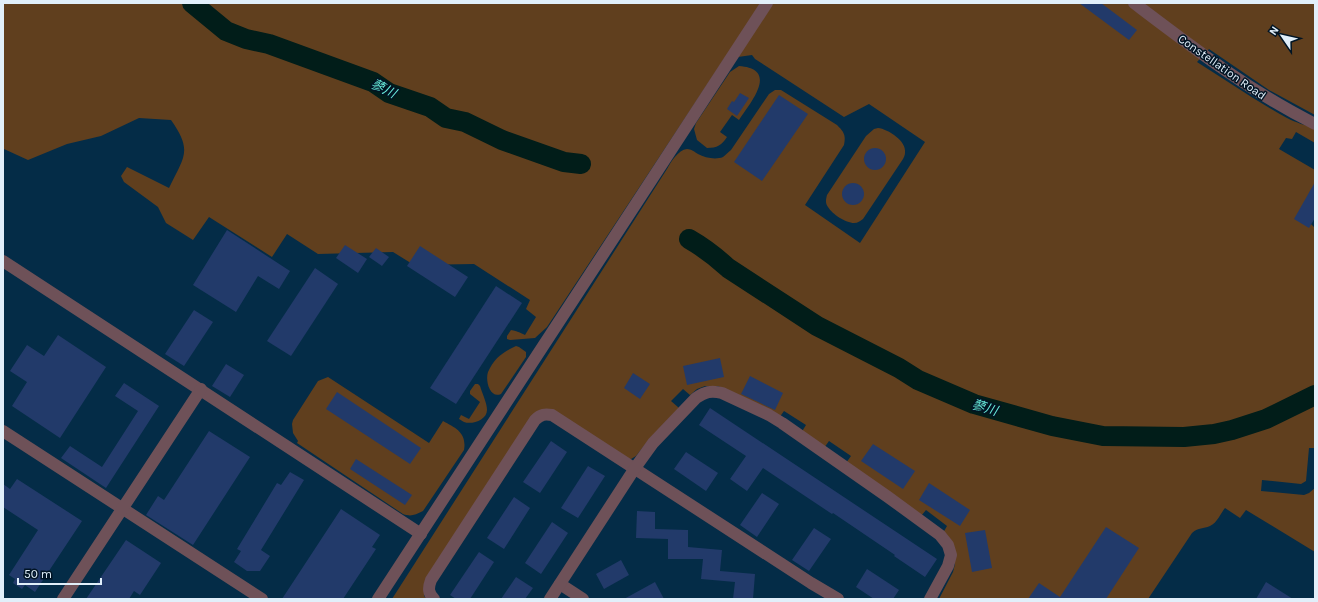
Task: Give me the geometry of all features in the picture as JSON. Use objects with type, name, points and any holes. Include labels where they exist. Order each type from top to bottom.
[{"type":"lane","points":[[378,599],[767,3]]},
{"type":"lane","name":"Constellation Road","points":[[1134,3],[1235,77],[1265,97],[1315,124]]},
{"type":"lane","points":[[3,261],[421,534]]},
{"type":"lane","points":[[63,599],[201,389]]},
{"type":"lane","points":[[550,599],[635,468],[653,443],[696,398],[705,392],[713,391],[722,393],[776,419],[940,535],[948,545],[951,555],[948,566],[930,599]]},
{"type":"lane","points":[[434,599],[429,594],[428,588],[430,580],[535,420],[546,414],[552,415],[635,468],[835,599]]},
{"type":"lane","points":[[3,431],[262,599]]},
{"type":"lane","points":[[560,584],[583,599]]},
{"type":"shaded area","points":[[3,3],[1315,3],[1315,115],[1269,90],[1209,49],[1197,62],[1290,120],[1315,129],[1315,143],[1296,132],[1292,139],[1286,138],[1279,149],[1315,170],[1315,219],[1312,219],[1310,223],[1315,228],[1315,448],[1309,448],[1306,481],[1301,484],[1262,480],[1261,491],[1304,495],[1315,488],[1315,552],[1246,510],[1240,518],[1225,508],[1212,525],[1192,533],[1148,599],[939,599],[953,572],[955,564],[943,533],[947,526],[926,510],[921,516],[846,463],[851,456],[829,441],[824,448],[801,433],[806,425],[784,411],[779,418],[718,386],[705,386],[697,389],[690,395],[683,389],[671,401],[679,408],[651,437],[636,456],[631,459],[623,458],[548,410],[424,584],[424,596],[427,599],[392,599],[678,154],[687,149],[707,157],[723,157],[731,150],[769,94],[775,90],[781,90],[837,125],[843,132],[845,136],[844,145],[805,205],[860,243],[925,142],[869,104],[844,117],[755,59],[752,55],[724,59],[547,327],[535,338],[510,340],[507,339],[507,336],[511,330],[525,335],[536,317],[526,309],[530,300],[474,264],[414,265],[393,252],[318,254],[287,234],[272,257],[209,217],[193,240],[166,223],[158,207],[124,182],[121,176],[127,167],[169,188],[179,169],[184,154],[182,139],[171,120],[139,118],[101,136],[67,144],[28,160],[4,149],[3,152]]},
{"type":"shaded area","points":[[739,66],[751,68],[758,73],[760,80],[755,96],[739,120],[732,115],[720,132],[727,137],[723,142],[719,146],[707,148],[697,140],[694,129],[696,123],[730,72]]},
{"type":"shaded area","points":[[878,128],[891,133],[900,140],[905,149],[905,155],[863,219],[859,222],[851,223],[840,218],[830,210],[826,202],[827,195],[866,136],[874,129]]},
{"type":"shaded area","points":[[516,346],[526,352],[526,357],[501,394],[494,394],[489,388],[487,380],[488,372],[499,356]]},
{"type":"shaded area","points":[[328,377],[429,443],[443,421],[460,432],[464,439],[464,450],[423,511],[413,515],[403,514],[297,443],[298,441],[293,433],[293,420],[318,381]]},
{"type":"shaded area","points":[[475,384],[480,386],[487,410],[485,417],[482,419],[467,423],[459,419],[461,415],[469,419],[480,402],[470,394],[470,391]]},
{"type":"building","points":[[1079,3],[1101,3],[1137,30],[1129,40]]},
{"type":"building","points":[[740,93],[749,98],[737,116],[727,109]]},
{"type":"building","points":[[779,95],[808,114],[762,181],[734,162]]},
{"type":"building","points":[[875,148],[883,151],[886,159],[883,167],[875,170],[867,167],[864,159],[867,151]]},
{"type":"building","points":[[1315,182],[1315,218],[1309,228],[1294,219]]},
{"type":"building","points":[[853,183],[861,186],[864,194],[861,202],[853,205],[845,202],[842,194],[845,186]]},
{"type":"building","points":[[227,230],[290,271],[279,289],[258,276],[236,312],[193,285]]},
{"type":"building","points":[[345,245],[367,259],[358,273],[336,258]]},
{"type":"building","points":[[420,246],[468,277],[455,297],[407,266]]},
{"type":"building","points":[[376,248],[389,257],[382,266],[369,257]]},
{"type":"building","points":[[315,268],[338,284],[291,356],[267,341]]},
{"type":"building","points":[[496,286],[522,303],[456,404],[430,388]]},
{"type":"building","points":[[194,310],[213,322],[184,366],[165,354]]},
{"type":"building","points":[[58,335],[106,367],[60,438],[12,406],[27,382],[10,371],[27,345],[44,356]]},
{"type":"building","points":[[720,358],[724,377],[687,385],[683,366]]},
{"type":"building","points":[[226,364],[244,375],[230,397],[212,386]]},
{"type":"building","points":[[633,373],[650,384],[640,399],[624,388]]},
{"type":"building","points":[[750,376],[783,393],[775,410],[741,394]]},
{"type":"building","points":[[124,383],[159,406],[106,488],[61,458],[70,446],[102,467],[138,411],[115,396]]},
{"type":"building","points":[[337,392],[421,448],[410,464],[326,409]]},
{"type":"building","points":[[710,408],[937,559],[925,577],[833,513],[832,514],[763,468],[747,491],[730,479],[746,456],[699,425]]},
{"type":"building","points":[[209,431],[250,457],[193,545],[146,515],[158,496],[164,500]]},
{"type":"building","points":[[551,441],[567,452],[540,493],[523,482]]},
{"type":"building","points":[[873,444],[915,471],[903,489],[861,461]]},
{"type":"building","points":[[686,452],[718,473],[706,491],[674,469]]},
{"type":"building","points":[[356,459],[412,495],[405,505],[350,469]]},
{"type":"building","points":[[588,466],[605,476],[578,518],[561,508]]},
{"type":"building","points":[[290,472],[304,480],[261,550],[270,556],[260,571],[247,571],[234,562],[241,551],[237,549],[277,483],[281,485]]},
{"type":"building","points":[[17,479],[82,521],[35,592],[25,585],[22,589],[13,583],[15,579],[9,575],[38,530],[3,507],[3,484],[10,489]]},
{"type":"building","points":[[929,483],[970,510],[960,526],[919,500]]},
{"type":"building","points":[[762,493],[779,504],[757,537],[740,525]]},
{"type":"building","points":[[514,497],[530,508],[504,549],[487,538]]},
{"type":"building","points":[[341,509],[380,535],[372,547],[376,549],[343,599],[282,599]]},
{"type":"building","points":[[637,511],[655,512],[655,529],[688,530],[688,547],[722,550],[720,571],[755,574],[753,599],[733,599],[735,582],[701,579],[703,559],[668,559],[668,539],[636,538]]},
{"type":"building","points":[[552,522],[568,533],[541,574],[525,563]]},
{"type":"building","points":[[1106,527],[1139,548],[1106,599],[1028,599],[1039,583],[1060,597]]},
{"type":"building","points":[[814,528],[831,539],[809,571],[792,560]]},
{"type":"building","points":[[985,530],[992,568],[972,572],[965,533]]},
{"type":"building","points":[[126,540],[161,563],[140,595],[134,591],[129,599],[86,599]]},
{"type":"building","points":[[479,552],[494,562],[470,599],[456,599],[450,595]]},
{"type":"building","points":[[621,560],[629,575],[604,589],[596,574]]},
{"type":"building","points":[[867,569],[899,590],[893,599],[874,599],[856,587]]},
{"type":"building","points":[[516,577],[533,588],[525,599],[501,599]]},
{"type":"building","points":[[655,582],[664,599],[624,599]]},
{"type":"building","points":[[1266,582],[1293,599],[1256,599]]},
{"type":"waterway","name":"蓼川","points":[[192,3],[226,31],[246,39],[269,44],[373,82],[389,93],[430,107],[446,118],[465,122],[502,140],[564,162],[581,164]]},
{"type":"waterway","name":"蓼川","points":[[689,239],[709,252],[728,268],[817,326],[899,368],[918,380],[974,404],[1052,426],[1103,436],[1184,437],[1214,434],[1266,419],[1315,395]]}]
